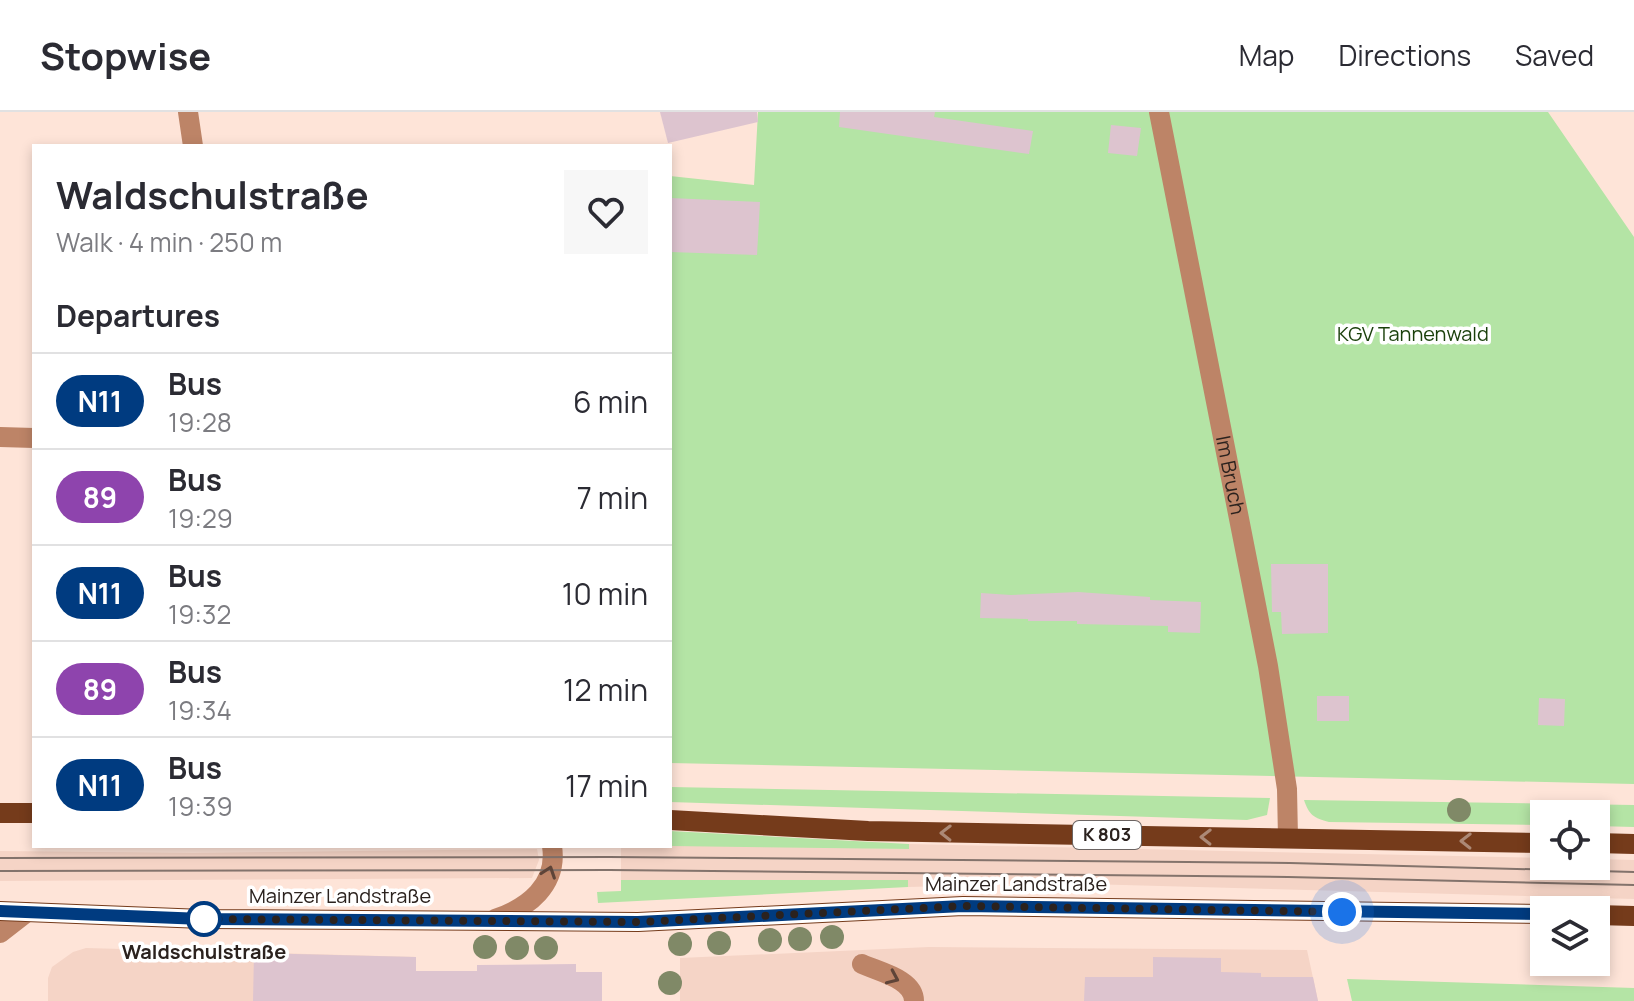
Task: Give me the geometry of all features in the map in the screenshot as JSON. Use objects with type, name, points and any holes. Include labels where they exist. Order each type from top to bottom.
[{"type":"main road","points":[[0,813],[32,813]]},
{"type":"main road","name":"K 803","points":[[672,820],[868,831],[1530,843]]},
{"type":"main road","points":[[1610,843],[1634,844]]},
{"type":"main road","name":"Mainzer Landstraße","points":[[0,911],[203,919],[638,922],[963,906],[1530,914]]},
{"type":"main road","points":[[1610,915],[1634,916]]},
{"type":"street","points":[[188,112],[193,144]]},
{"type":"street","name":"Im Bruch","points":[[1159,112],[1268,666],[1287,789],[1288,838]]},
{"type":"street","points":[[0,437],[32,438]]},
{"type":"street","name":"Mainzer Landstraße","points":[[487,921],[517,912],[544,887],[552,871],[552,848]]},
{"type":"street","points":[[0,933],[27,912]]},
{"type":"street","points":[[862,964],[907,984],[914,1001]]},
{"type":"shaded area","points":[[909,844],[1530,858],[1530,880],[1610,880],[1610,859],[1634,860],[1634,899],[1049,883],[908,887],[907,880],[621,880],[621,848],[727,845],[908,849]]},
{"type":"shaded area","points":[[537,849],[539,860],[532,878],[0,881],[0,851],[194,853]]},
{"type":"shaded area","points":[[929,947],[1307,950],[1318,1001],[680,1001],[680,958]]},
{"type":"shaded area","points":[[86,948],[416,957],[416,1001],[48,1001],[48,978],[52,967],[73,952]]},
{"type":"green space","name":"KGV Tannenwald","points":[[758,112],[1548,112],[1634,237],[1634,784],[672,763],[672,176],[754,185]]},
{"type":"green space","points":[[672,787],[1270,798],[1267,815],[1247,820],[672,802]]},
{"type":"green space","points":[[1304,800],[1530,803],[1530,825],[1329,822],[1319,819],[1308,809]]},
{"type":"green space","points":[[1610,805],[1634,805],[1634,827],[1610,826]]},
{"type":"green space","points":[[672,831],[909,844],[909,849],[672,846]]},
{"type":"green space","points":[[621,880],[908,880],[908,887],[598,903],[597,892],[621,891]]},
{"type":"green space","points":[[1347,979],[1634,988],[1634,1001],[1352,1001]]},
{"type":"building","points":[[660,112],[757,112],[758,122],[668,143]]},
{"type":"building","points":[[840,112],[935,112],[934,117],[1033,131],[1029,154],[839,127]]},
{"type":"building","points":[[1111,125],[1141,128],[1137,156],[1108,153]]},
{"type":"building","points":[[672,198],[760,202],[757,255],[672,252]]},
{"type":"building","points":[[1271,564],[1328,564],[1328,633],[1282,634],[1281,612],[1272,612]]},
{"type":"building","points":[[1078,592],[1201,602],[1200,633],[1168,632],[1168,626],[980,618],[981,593]]},
{"type":"building","points":[[1317,696],[1349,696],[1349,721],[1317,721]]},
{"type":"building","points":[[1539,698],[1565,699],[1564,726],[1538,725]]},
{"type":"building","points":[[254,953],[416,957],[416,971],[477,971],[477,965],[576,964],[576,972],[602,972],[602,1001],[253,1001]]},
{"type":"building","points":[[1153,957],[1221,958],[1221,972],[1261,973],[1261,977],[1313,977],[1318,1001],[1084,1001],[1085,977],[1153,977]]},
{"type":"tram line","points":[[0,858],[609,857],[1290,863],[1634,872]]},
{"type":"tram line","points":[[0,871],[609,870],[1288,877],[1634,885]]},
{"type":"bus line","name":"N11","points":[[0,911],[203,919],[638,922],[963,906],[1530,914]]},
{"type":"place","name":"Waldschulstraße","points":[[204,919]]},
{"type":"route","points":[[204,919],[638,922],[963,906],[1342,912]]}]
